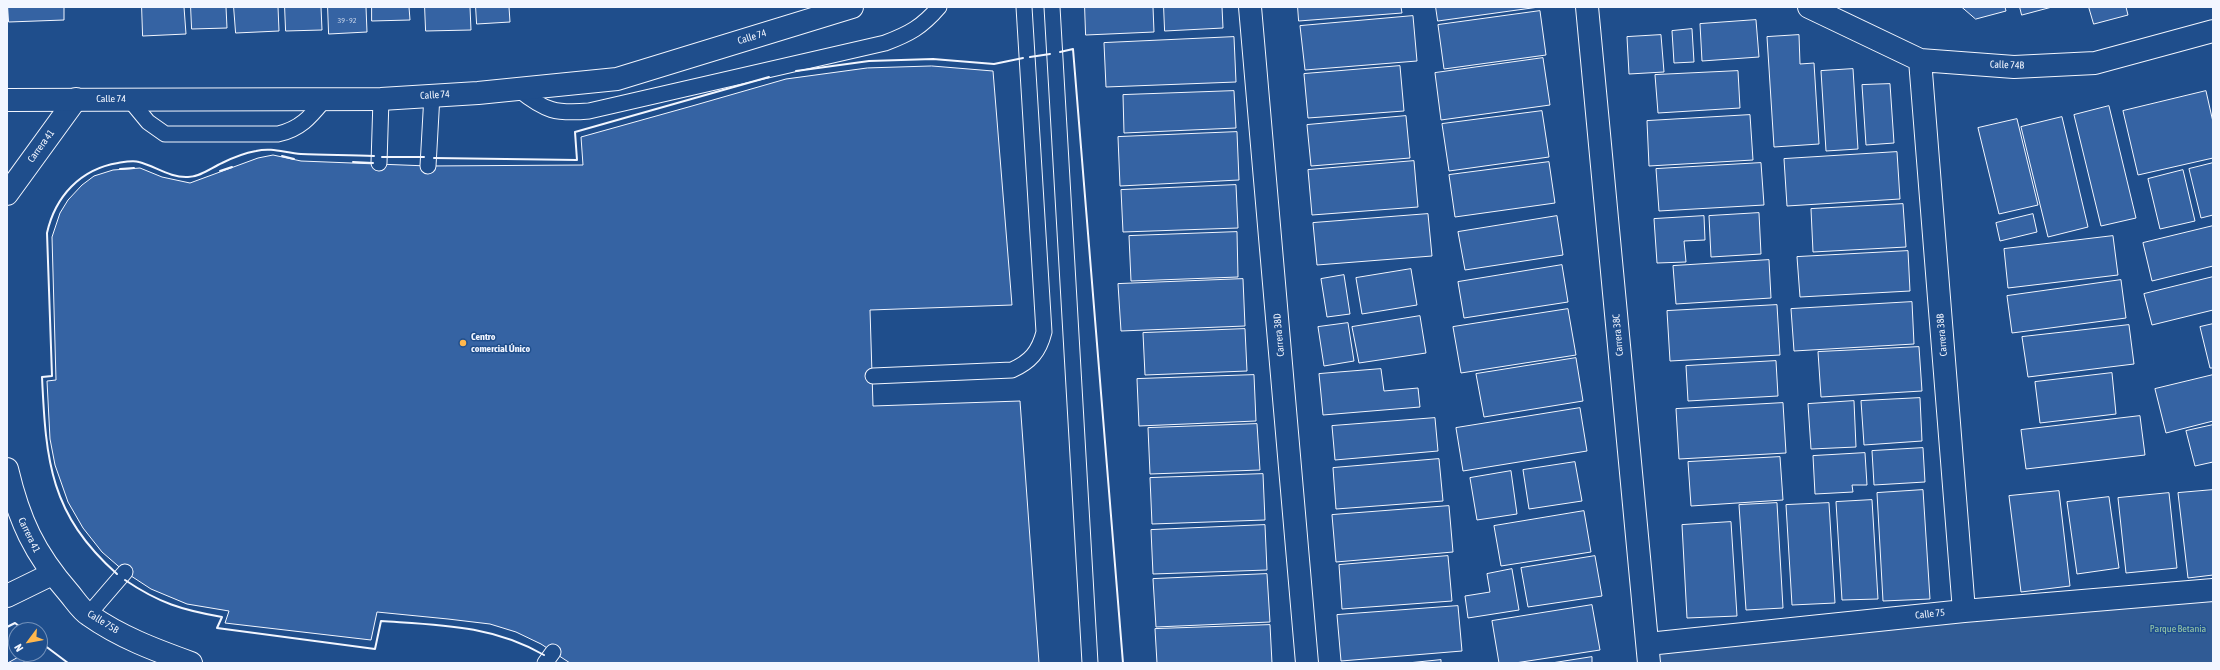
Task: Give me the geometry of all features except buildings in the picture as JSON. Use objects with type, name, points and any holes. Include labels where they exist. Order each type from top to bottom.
[{"type":"street","name":"Calle 74","points":[[7,100],[381,99],[519,90],[617,80],[812,13],[852,7]]},
{"type":"street","name":"Carrera 38D","points":[[1250,7],[1307,663]]},
{"type":"street","name":"Carrera 38C","points":[[1587,7],[1648,653]]},
{"type":"street","name":"Calle 74B","points":[[1809,7],[1920,60],[2014,67],[2095,63],[2213,31]]},
{"type":"street","name":"Carrera 38B","points":[[1920,60],[1964,611]]},
{"type":"street","name":"Carrera 41","points":[[7,194],[76,99]]},
{"type":"street","name":"Carrera 41","points":[[7,469],[15,505],[33,546],[52,574]]},
{"type":"street","points":[[7,596],[52,574]]},
{"type":"street","name":"Calle 75B","points":[[52,574],[88,615],[142,645],[191,663]]},
{"type":"street","name":"Calle 75","points":[[1648,653],[1964,611],[2213,590]]},
{"type":"lane","points":[[519,90],[534,102],[550,110],[566,113],[589,111],[885,42],[909,34],[924,23],[939,7]]},
{"type":"lane","points":[[873,376],[1012,370],[1029,360],[1041,344],[1044,332],[1024,7]]},
{"type":"lane","points":[[1052,7],[1090,663]]},
{"type":"lane","points":[[428,166],[432,95]]},
{"type":"lane","points":[[129,99],[156,130],[174,135],[278,134],[290,131],[308,120],[325,99]]},
{"type":"lane","points":[[378,163],[381,99]]},
{"type":"lane","points":[[88,615],[125,572]]},
{"type":"shaded area","name":"Parque Betania","points":[[2213,591],[2213,663],[1649,663],[1648,644]]},
{"type":"wall","points":[[1060,52],[1073,49],[1123,663]]},
{"type":"wall","points":[[1030,57],[1050,54]]},
{"type":"wall","points":[[796,71],[869,61],[933,59],[994,64],[1023,58]]},
{"type":"wall","points":[[434,158],[577,160],[575,132],[769,77]]},
{"type":"wall","points":[[117,574],[95,552],[78,530],[65,508],[56,485],[50,461],[46,435],[42,377],[52,376],[47,233],[56,208],[71,187],[81,178],[104,166],[123,162],[137,161],[175,176],[192,177],[226,161],[262,150],[301,154],[374,156]]},
{"type":"wall","points":[[282,156],[294,159]]},
{"type":"wall","points":[[382,157],[424,157]]},
{"type":"wall","points":[[353,162],[373,163]]},
{"type":"wall","points":[[220,171],[232,167]]},
{"type":"wall","points":[[120,169],[134,168]]},
{"type":"wall","points":[[125,580],[160,600],[195,612],[222,617],[217,628],[375,649],[381,621],[424,624],[465,628],[485,632],[524,645],[544,655]]},
{"type":"wall","points":[[48,648],[68,663]]},
{"type":"place","name":"Centro comercial Único","points":[[463,343]]}]
